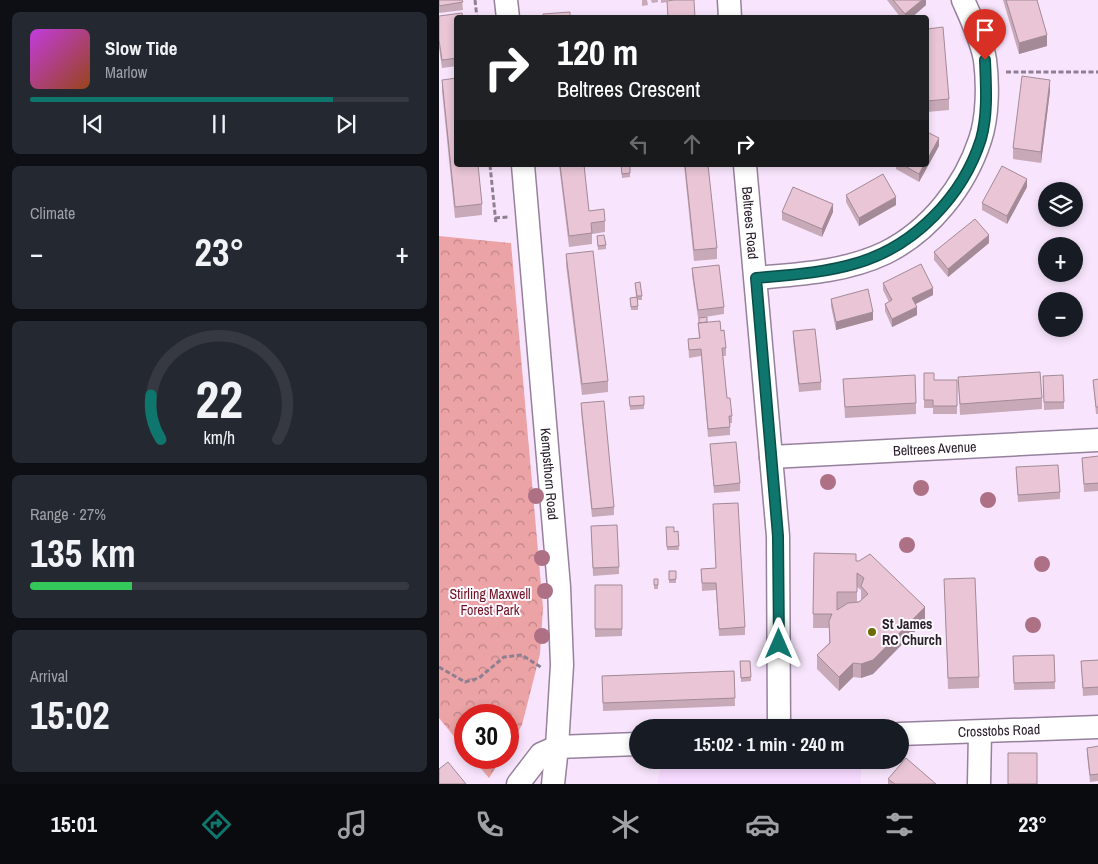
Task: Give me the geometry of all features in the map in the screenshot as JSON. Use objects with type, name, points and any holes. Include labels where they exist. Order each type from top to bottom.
[{"type":"street","points":[[506,0],[508,15]]},
{"type":"street","points":[[729,0],[730,15]]},
{"type":"street","points":[[756,278],[829,271],[886,253],[916,233],[944,205],[965,175],[981,138],[987,102],[985,60],[971,17],[963,0]]},
{"type":"street","name":"Kempsthorn Road","points":[[523,167],[559,587],[562,665],[553,784]]},
{"type":"street","name":"Beltrees Road","points":[[745,167],[778,536],[779,719]]},
{"type":"street","name":"Beltrees Avenue","points":[[771,458],[1098,440]]},
{"type":"street","name":"Crosstobs Road","points":[[909,734],[1098,727]]},
{"type":"street","points":[[979,784],[980,732]]},
{"type":"street","points":[[518,784],[541,754],[557,747],[629,744]]},
{"type":"path","points":[[475,0],[477,15]]},
{"type":"path","points":[[985,72],[1098,72]]},
{"type":"path","points":[[490,167],[496,224]]},
{"type":"path","points":[[439,667],[465,682],[479,678],[504,657],[522,655],[541,668],[562,665]]},
{"type":"shaded area","points":[[661,769],[861,769],[861,784],[657,784]]},
{"type":"green space","name":"Stirling Maxwell Forest Park","points":[[439,236],[511,243],[543,608],[540,654],[522,725],[519,730],[519,704],[454,704],[454,736],[439,718]]},
{"type":"green space","points":[[481,769],[495,769],[489,778]]},
{"type":"building","points":[[439,0],[462,0],[463,2],[439,6]]},
{"type":"building","points":[[694,0],[695,15],[668,15],[667,1]]},
{"type":"building","points":[[893,0],[922,0],[905,14]]},
{"type":"building","points":[[1006,0],[1037,0],[1047,35],[1019,43]]},
{"type":"building","points":[[570,12],[570,15],[543,14]]},
{"type":"building","points":[[462,13],[462,15],[454,15],[454,58],[442,60],[439,40],[439,16]]},
{"type":"building","points":[[943,27],[949,99],[929,101],[929,29]]},
{"type":"building","points":[[1022,76],[1050,80],[1041,152],[1013,148]]},
{"type":"building","points":[[454,78],[454,167],[478,167],[482,204],[455,207],[442,80]]},
{"type":"building","points":[[929,133],[939,138],[929,156]]},
{"type":"building","points":[[1002,166],[1027,179],[1007,216],[982,203]]},
{"type":"building","points":[[560,167],[584,167],[589,211],[604,209],[605,221],[591,223],[592,233],[569,236]]},
{"type":"building","points":[[621,167],[630,167],[630,173],[622,174]]},
{"type":"building","points":[[685,167],[708,167],[717,248],[694,250]]},
{"type":"building","points":[[907,167],[923,167],[919,174]]},
{"type":"building","points":[[883,174],[896,197],[859,218],[846,195]]},
{"type":"building","points":[[793,187],[833,204],[822,229],[782,212]]},
{"type":"building","points":[[975,219],[989,235],[948,269],[934,252]]},
{"type":"building","points":[[604,235],[606,245],[598,246],[597,236]]},
{"type":"building","points":[[593,251],[608,381],[582,384],[566,254]]},
{"type":"building","points":[[921,264],[933,288],[912,298],[917,307],[892,319],[885,304],[892,300],[883,283]]},
{"type":"building","points":[[719,265],[724,307],[698,310],[692,268]]},
{"type":"building","points":[[640,282],[642,296],[637,296],[635,283]]},
{"type":"building","points":[[868,289],[873,312],[836,322],[831,299]]},
{"type":"building","points":[[637,297],[638,306],[631,307],[630,298]]},
{"type":"building","points":[[707,317],[707,322],[699,323],[699,318]]},
{"type":"building","points":[[720,321],[721,331],[724,330],[726,348],[722,348],[727,398],[730,398],[732,416],[729,416],[730,427],[708,429],[701,349],[689,350],[688,339],[700,338],[698,323]]},
{"type":"building","points":[[815,329],[821,382],[799,384],[793,331]]},
{"type":"building","points":[[1040,372],[1042,398],[960,404],[958,377]]},
{"type":"building","points":[[924,373],[934,373],[934,380],[957,380],[957,406],[933,406],[933,400],[924,400]]},
{"type":"building","points":[[915,375],[916,403],[845,407],[843,379]]},
{"type":"building","points":[[1063,375],[1064,402],[1044,402],[1043,376]]},
{"type":"building","points":[[1099,379],[1099,407],[1096,407],[1093,380]]},
{"type":"building","points":[[644,396],[644,405],[630,406],[629,397]]},
{"type":"building","points":[[604,401],[614,507],[592,509],[581,403]]},
{"type":"building","points":[[736,442],[740,483],[714,486],[710,444]]},
{"type":"building","points":[[1099,456],[1099,483],[1084,484],[1082,458]]},
{"type":"building","points":[[1058,465],[1060,492],[1018,495],[1016,467]]},
{"type":"building","points":[[738,503],[745,627],[719,629],[716,583],[702,583],[701,569],[716,568],[713,504]]},
{"type":"building","points":[[617,525],[619,567],[593,568],[591,526]]},
{"type":"building","points":[[666,527],[674,527],[674,532],[678,531],[679,546],[667,547]]},
{"type":"building","name":"St James RC Church","points":[[814,553],[856,554],[856,561],[870,554],[925,607],[873,660],[861,664],[853,663],[839,677],[817,655],[830,643],[829,621],[832,614],[813,614]],"holes":[[[857,573],[864,578],[861,586],[868,594],[859,602],[848,603],[837,610],[837,592],[857,592]]]},
{"type":"building","points":[[669,571],[676,571],[676,579],[669,580]]},
{"type":"building","points":[[975,578],[979,677],[948,678],[944,579]]},
{"type":"building","points":[[654,579],[658,579],[658,585],[654,585]]},
{"type":"building","points":[[595,585],[622,585],[622,629],[595,629]]},
{"type":"building","points":[[1054,655],[1055,682],[1014,683],[1013,656]]},
{"type":"building","points":[[1099,660],[1099,687],[1083,688],[1081,661]]},
{"type":"building","points":[[740,661],[750,661],[751,677],[741,678]]},
{"type":"building","points":[[734,671],[735,698],[603,703],[602,676]]},
{"type":"building","points":[[1099,746],[1099,774],[1090,775],[1087,748]]},
{"type":"building","points":[[1008,753],[1037,753],[1037,784],[1008,784]]},
{"type":"building","points":[[909,761],[936,784],[895,784],[888,779],[897,769],[909,769]]},
{"type":"building","points":[[448,762],[466,784],[439,784],[439,769]]},
{"type":"place","name":"St James RC Church","points":[[872,632]]},
{"type":"route","points":[[779,644],[778,536],[756,278],[829,271],[859,263],[886,253],[916,233],[944,205],[965,175],[981,138],[987,102],[985,60]]}]
